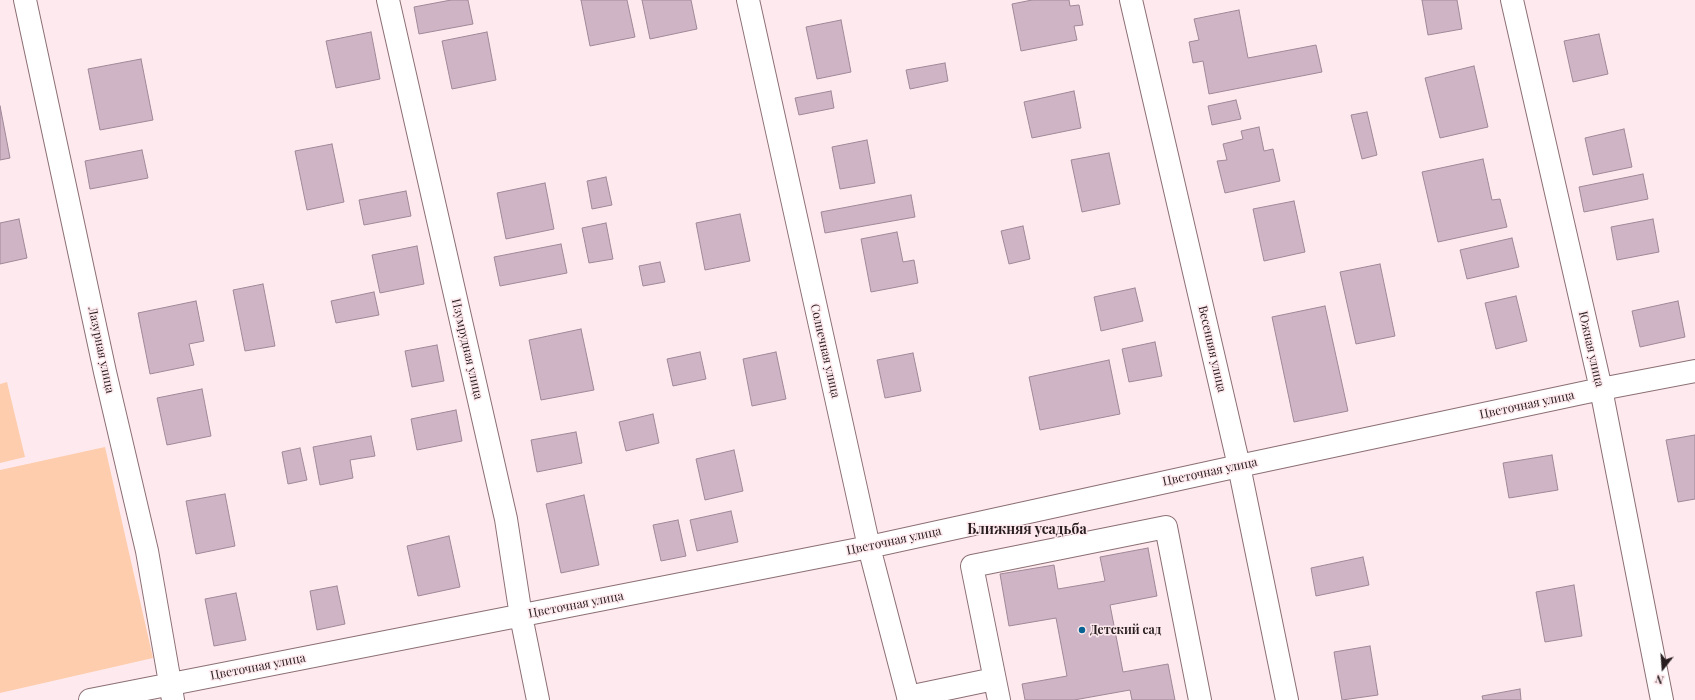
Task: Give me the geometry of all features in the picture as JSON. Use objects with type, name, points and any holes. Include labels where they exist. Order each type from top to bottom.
[{"type":"street","name":"Лазурная улица","points":[[25,0],[105,372],[147,551],[171,692]]},
{"type":"street","name":"Изумрудная улица","points":[[388,0],[506,519],[521,616],[538,700]]},
{"type":"street","name":"Солнечная улица","points":[[748,0],[869,547],[908,699]]},
{"type":"street","name":"Весенняя улица","points":[[1131,0],[1239,466],[1287,700]]},
{"type":"street","name":"Южная улица","points":[[1512,0],[1601,389],[1662,700]]},
{"type":"street","name":"Цветочная улица","points":[[90,700],[171,692],[521,616],[869,547],[1239,466],[1601,389],[1695,371]]},
{"type":"street","points":[[998,700],[972,566],[1166,527],[1200,700]]},
{"type":"street","points":[[908,699],[994,679]]},
{"type":"shaded area","points":[[7,382],[25,457],[0,463],[0,384]]},
{"type":"shaded area","points":[[105,447],[153,658],[0,693],[0,470]]},
{"type":"building","points":[[451,0],[468,0],[473,24],[419,34],[414,7]]},
{"type":"building","points":[[581,0],[627,0],[635,37],[590,46]]},
{"type":"building","points":[[642,0],[691,0],[697,29],[650,39]]},
{"type":"building","points":[[1032,0],[1069,0],[1070,6],[1079,5],[1083,25],[1074,26],[1077,40],[1021,51],[1012,4]]},
{"type":"building","points":[[1422,0],[1457,0],[1462,29],[1428,35]]},
{"type":"building","points":[[1239,10],[1248,58],[1316,45],[1322,72],[1209,94],[1203,61],[1193,63],[1189,42],[1199,40],[1194,19]]},
{"type":"building","points":[[841,20],[851,72],[817,79],[806,27]]},
{"type":"building","points":[[371,32],[380,79],[336,88],[326,41]]},
{"type":"building","points":[[487,32],[496,80],[452,89],[442,41]]},
{"type":"building","points":[[1599,34],[1608,74],[1573,82],[1564,41]]},
{"type":"building","points":[[141,59],[153,120],[100,130],[88,69]]},
{"type":"building","points":[[945,63],[948,81],[910,89],[906,70]]},
{"type":"building","points":[[1474,66],[1488,127],[1440,138],[1425,78]]},
{"type":"building","points":[[831,91],[834,108],[799,115],[795,98]]},
{"type":"building","points":[[1074,91],[1081,128],[1032,138],[1024,102]]},
{"type":"building","points":[[1236,100],[1241,119],[1212,125],[1208,106]]},
{"type":"building","points":[[0,106],[10,158],[0,160]]},
{"type":"building","points":[[1367,112],[1377,155],[1362,159],[1351,115]]},
{"type":"building","points":[[1259,127],[1264,151],[1273,149],[1280,181],[1225,193],[1217,161],[1227,160],[1223,144],[1243,139],[1241,131]]},
{"type":"building","points":[[1624,129],[1632,167],[1593,175],[1585,138]]},
{"type":"building","points":[[867,140],[875,183],[840,189],[832,147]]},
{"type":"building","points":[[332,144],[344,202],[307,210],[295,151]]},
{"type":"building","points":[[142,150],[148,178],[90,189],[85,161]]},
{"type":"building","points":[[1109,153],[1120,204],[1082,212],[1071,160]]},
{"type":"building","points":[[1483,159],[1492,200],[1500,199],[1507,227],[1438,242],[1422,172]]},
{"type":"building","points":[[1643,174],[1648,199],[1584,212],[1579,187]]},
{"type":"building","points":[[606,177],[612,205],[592,209],[587,181]]},
{"type":"building","points":[[545,183],[554,229],[506,239],[497,193]]},
{"type":"building","points":[[406,191],[411,216],[364,225],[359,200]]},
{"type":"building","points":[[911,195],[915,217],[825,233],[821,212]]},
{"type":"building","points":[[1294,201],[1305,252],[1264,261],[1253,209]]},
{"type":"building","points":[[740,214],[750,261],[705,270],[696,223]]},
{"type":"building","points":[[19,219],[27,258],[0,264],[0,223]]},
{"type":"building","points":[[1653,219],[1659,252],[1617,260],[1611,227]]},
{"type":"building","points":[[606,223],[613,259],[589,263],[582,228]]},
{"type":"building","points":[[1023,226],[1030,259],[1009,264],[1001,231]]},
{"type":"building","points":[[897,232],[903,262],[914,260],[918,283],[871,292],[861,239]]},
{"type":"building","points":[[1512,238],[1519,267],[1467,279],[1460,250]]},
{"type":"building","points":[[561,244],[567,273],[500,286],[494,257]]},
{"type":"building","points":[[417,246],[424,284],[380,293],[372,255]]},
{"type":"building","points":[[660,262],[665,282],[643,286],[639,266]]},
{"type":"building","points":[[1380,264],[1395,336],[1356,344],[1340,272]]},
{"type":"building","points":[[263,284],[275,346],[245,351],[233,290]]},
{"type":"building","points":[[1135,288],[1143,321],[1101,331],[1094,297]]},
{"type":"building","points":[[374,292],[379,315],[336,323],[331,301]]},
{"type":"building","points":[[1516,296],[1527,341],[1496,349],[1485,303]]},
{"type":"building","points":[[196,301],[204,341],[189,344],[194,365],[150,374],[138,313]]},
{"type":"building","points":[[1678,301],[1685,337],[1640,347],[1632,311]]},
{"type":"building","points":[[1325,306],[1348,411],[1294,422],[1272,317]]},
{"type":"building","points":[[581,329],[594,390],[541,400],[529,340]]},
{"type":"building","points":[[1155,342],[1162,376],[1129,382],[1122,349]]},
{"type":"building","points":[[437,345],[444,381],[412,387],[405,351]]},
{"type":"building","points":[[700,352],[706,379],[673,386],[667,359]]},
{"type":"building","points":[[776,352],[786,399],[752,406],[743,359]]},
{"type":"building","points":[[913,353],[921,391],[885,398],[877,360]]},
{"type":"building","points":[[1109,360],[1120,414],[1040,430],[1029,377]]},
{"type":"building","points":[[202,389],[211,436],[167,445],[157,398]]},
{"type":"building","points":[[456,410],[462,441],[417,450],[411,419]]},
{"type":"building","points":[[653,414],[659,443],[626,451],[619,422]]},
{"type":"building","points":[[576,432],[582,463],[537,472],[531,440]]},
{"type":"building","points":[[1695,435],[1695,499],[1678,502],[1666,440]]},
{"type":"building","points":[[371,436],[375,456],[350,460],[353,478],[320,485],[313,447]]},
{"type":"building","points":[[300,448],[307,480],[288,484],[282,452]]},
{"type":"building","points":[[734,450],[743,491],[705,500],[696,459]]},
{"type":"building","points":[[1552,455],[1558,490],[1509,498],[1503,463]]},
{"type":"building","points":[[225,494],[235,546],[196,554],[186,501]]},
{"type":"building","points":[[584,495],[599,565],[561,573],[546,504]]},
{"type":"building","points":[[731,511],[738,542],[697,551],[690,520]]},
{"type":"building","points":[[678,520],[686,556],[661,561],[653,525]]},
{"type":"building","points":[[449,536],[460,587],[418,596],[407,546]]},
{"type":"building","points":[[1148,548],[1157,596],[1110,605],[1123,672],[1168,664],[1175,700],[1132,700],[1130,690],[1074,700],[1025,700],[1022,684],[1067,676],[1056,618],[1009,626],[1000,574],[1054,565],[1058,589],[1105,581],[1100,557]]},
{"type":"building","points":[[1363,557],[1369,585],[1316,596],[1311,568]]},
{"type":"building","points":[[1574,585],[1582,636],[1545,642],[1536,592]]},
{"type":"building","points":[[337,586],[345,624],[317,630],[310,591]]},
{"type":"building","points":[[236,593],[246,640],[214,646],[205,599]]},
{"type":"building","points":[[1370,646],[1378,695],[1342,700],[1334,652]]},
{"type":"building","points":[[1520,689],[1521,700],[1483,700],[1482,696]]},
{"type":"place","name":"Детский сад","points":[[1082,630]]},
{"type":"district","name":"Ближняя усадьба","points":[[1027,530]]}]
